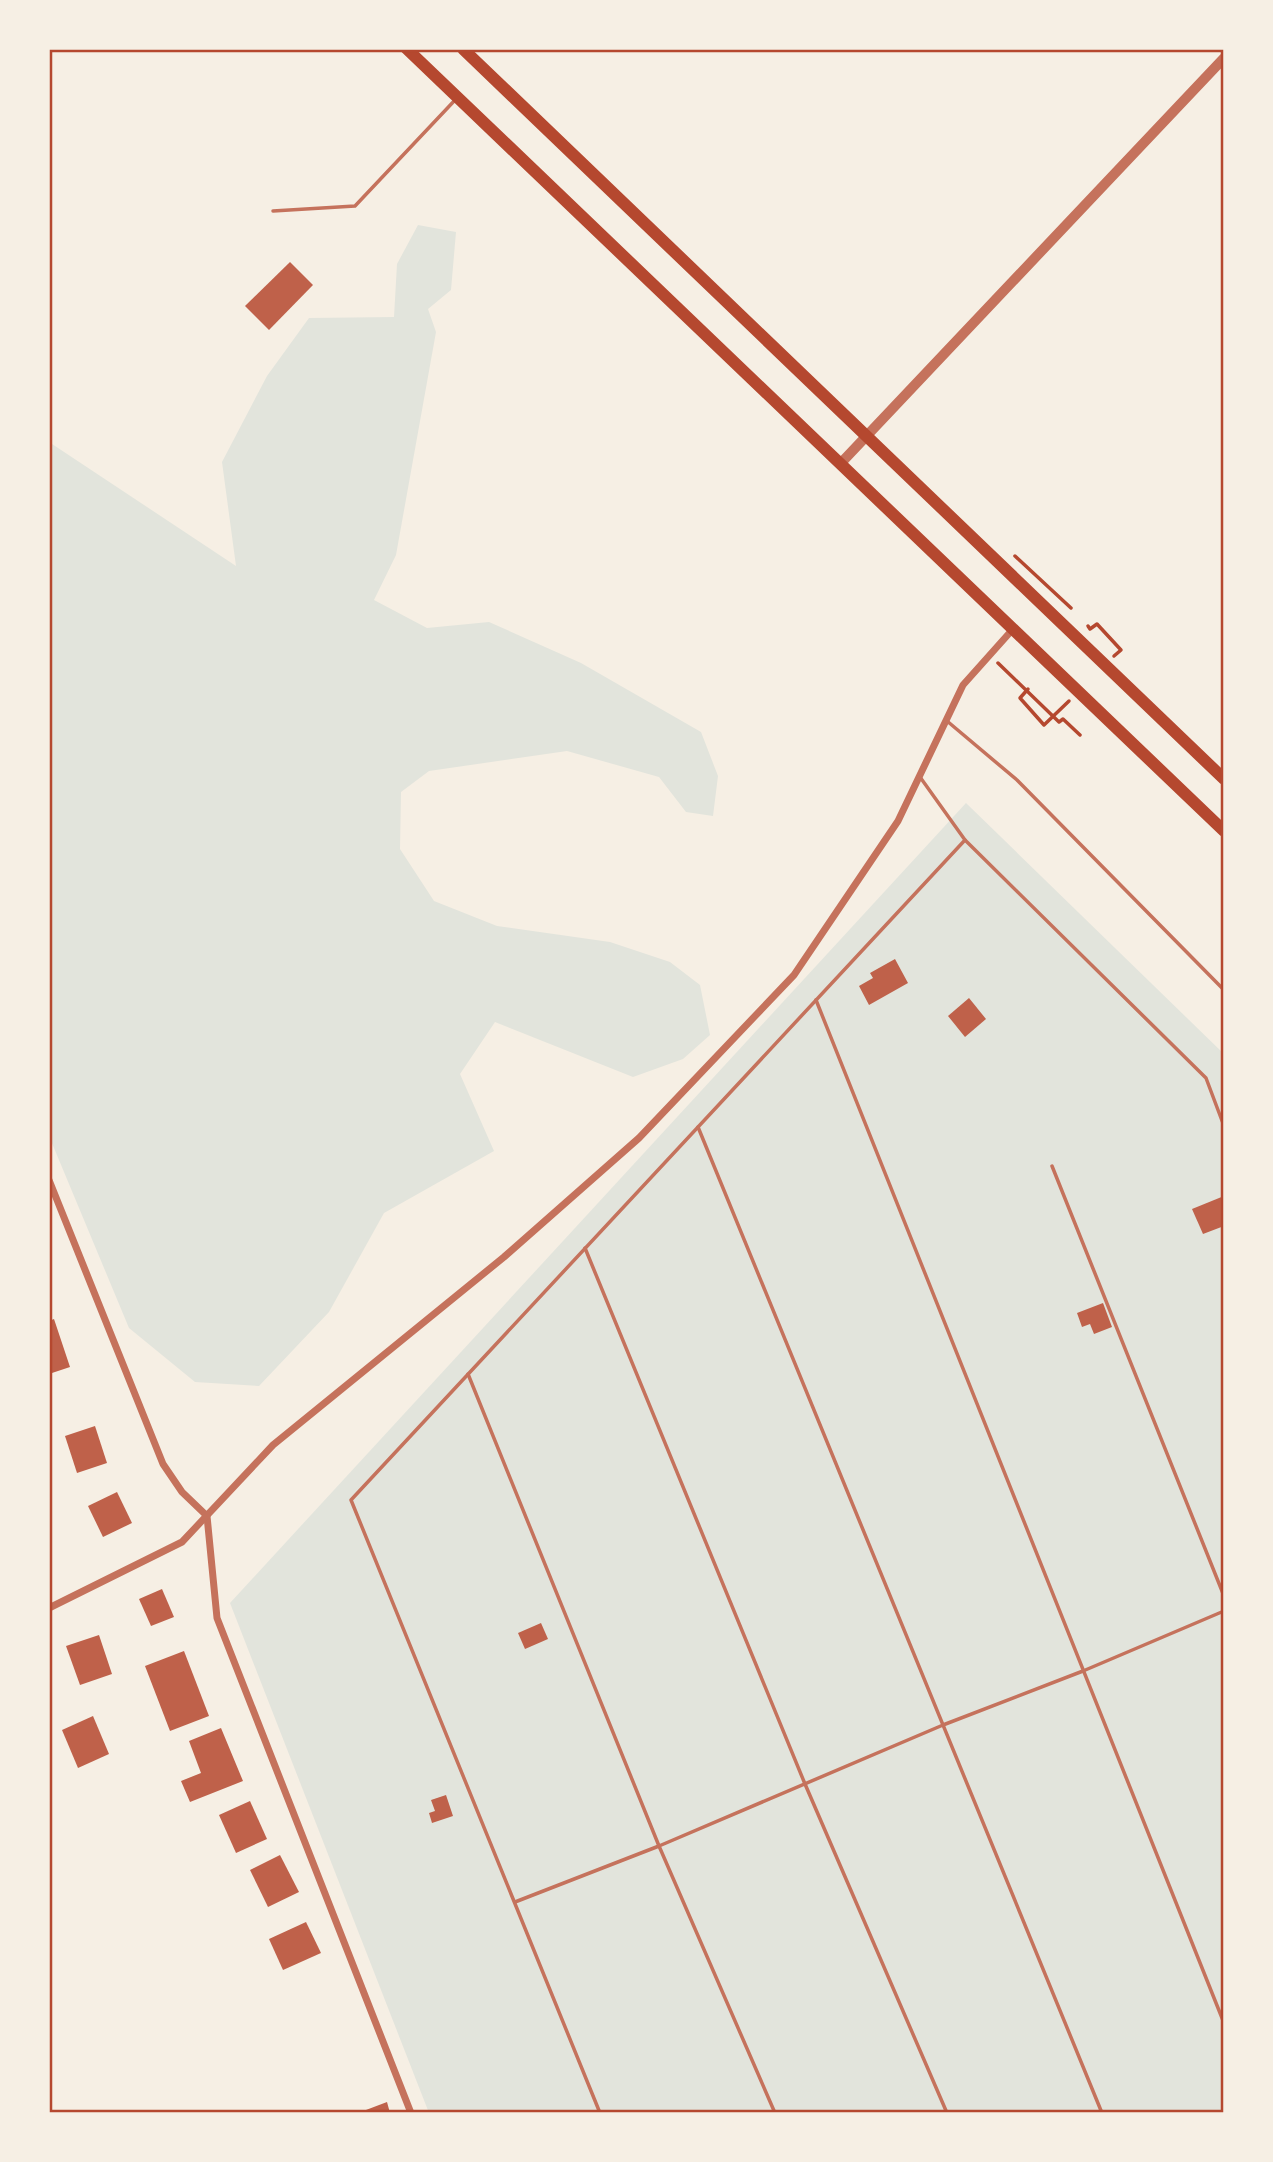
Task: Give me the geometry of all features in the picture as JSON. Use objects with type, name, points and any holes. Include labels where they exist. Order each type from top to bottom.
[{"type":"highway","points":[[407,49],[1224,831]]},
{"type":"highway","points":[[463,49],[1224,779]]},
{"type":"street","points":[[841,463],[1224,58]]},
{"type":"street","points":[[49,1608],[182,1542],[273,1445],[504,1257],[639,1138],[794,975],[898,821],[963,685],[1013,629]]},
{"type":"street","points":[[49,1180],[163,1464],[182,1492],[206,1516],[216,1618],[411,2113]]},
{"type":"lane","points":[[273,211],[355,206],[458,98]]},
{"type":"lane","points":[[945,719],[1017,780],[1224,990]]},
{"type":"lane","points":[[919,776],[965,840],[1206,1077],[1224,1126]]},
{"type":"lane","points":[[600,2113],[351,1500],[965,840]]},
{"type":"lane","points":[[816,1000],[1224,2023]]},
{"type":"lane","points":[[698,1127],[1102,2113]]},
{"type":"lane","points":[[1052,1166],[1224,1596]]},
{"type":"lane","points":[[585,1248],[805,1784],[947,2113]]},
{"type":"lane","points":[[468,1374],[659,1846],[775,2113]]},
{"type":"lane","points":[[514,1902],[659,1846],[943,1725],[1083,1671],[1224,1611]]},
{"type":"path","points":[[1039,576],[1073,611]]},
{"type":"path","points":[[1082,620],[1090,629],[1097,624],[1121,650]]},
{"type":"path","points":[[977,669],[997,662],[1028,689],[1059,722],[1063,719],[1080,735]]},
{"type":"path","points":[[1028,689],[1020,698],[1044,725]]},
{"type":"shaded area","points":[[418,225],[456,232],[451,290],[428,309],[436,332],[396,555],[374,600],[427,628],[489,622],[581,663],[701,732],[718,776],[713,816],[686,812],[659,777],[567,751],[429,771],[401,792],[400,849],[434,901],[497,926],[610,942],[670,962],[700,985],[710,1035],[683,1059],[633,1077],[495,1022],[460,1074],[494,1151],[384,1213],[329,1312],[259,1386],[195,1382],[129,1328],[49,1136],[49,442],[236,566],[222,462],[267,376],[309,318],[394,317],[397,264]]},
{"type":"shaded area","points":[[966,803],[1224,1054],[1224,2113],[429,2113],[230,1603]]},
{"type":"building","points":[[290,262],[313,285],[269,330],[245,306]]},
{"type":"building","points":[[895,959],[908,983],[869,1005],[859,986],[873,978],[870,973]]},
{"type":"building","points":[[969,998],[986,1019],[965,1037],[948,1016]]},
{"type":"building","points":[[1224,1196],[1224,1226],[1203,1234],[1192,1209]]},
{"type":"building","points":[[1103,1303],[1112,1327],[1094,1334],[1090,1324],[1082,1327],[1077,1313]]},
{"type":"building","points":[[54,1319],[70,1367],[49,1374],[49,1321]]},
{"type":"building","points":[[95,1426],[107,1463],[77,1473],[65,1436]]},
{"type":"building","points":[[117,1492],[132,1523],[103,1537],[88,1506]]},
{"type":"building","points":[[162,1589],[174,1617],[151,1626],[139,1599]]},
{"type":"building","points":[[541,1623],[548,1639],[525,1649],[518,1633]]},
{"type":"building","points":[[99,1635],[112,1674],[80,1685],[66,1646]]},
{"type":"building","points":[[184,1651],[209,1716],[170,1731],[145,1666]]},
{"type":"building","points":[[93,1716],[109,1754],[78,1768],[62,1730]]},
{"type":"building","points":[[221,1728],[243,1781],[190,1802],[181,1781],[201,1773],[189,1741]]},
{"type":"building","points":[[446,1795],[453,1816],[432,1823],[429,1813],[435,1811],[431,1800]]},
{"type":"building","points":[[250,1801],[267,1839],[236,1853],[219,1815]]},
{"type":"building","points":[[280,1855],[299,1892],[268,1907],[250,1870]]},
{"type":"building","points":[[306,1922],[321,1953],[283,1970],[269,1939]]},
{"type":"building","points":[[387,2102],[390,2113],[358,2113]]}]
